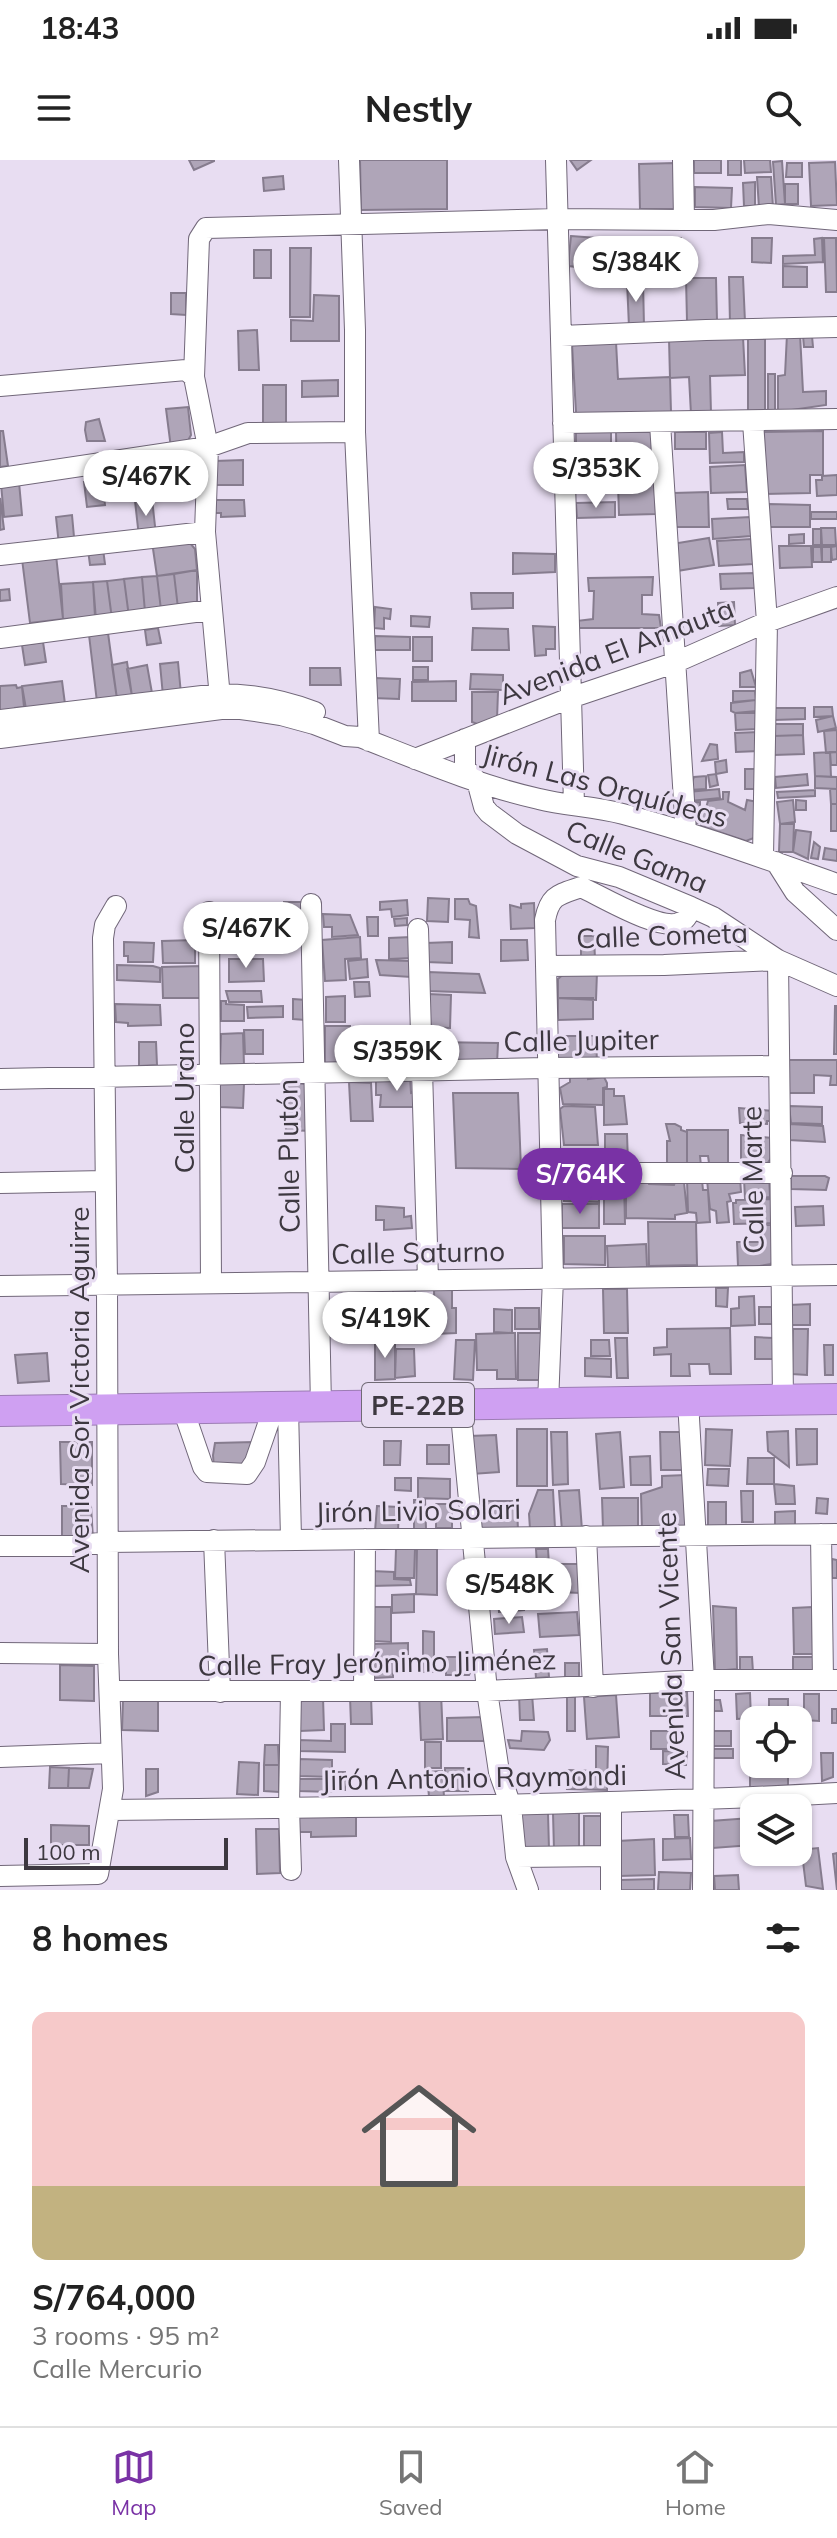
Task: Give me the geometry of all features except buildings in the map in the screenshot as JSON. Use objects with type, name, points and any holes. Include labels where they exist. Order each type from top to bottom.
[{"type":"highway","name":"PE-22B","points":[[0,1411],[837,1399]]},
{"type":"street","points":[[349,160],[365,739]]},
{"type":"street","points":[[556,160],[574,804]]},
{"type":"street","points":[[683,160],[684,220]]},
{"type":"street","points":[[220,702],[205,532],[208,447],[194,377],[199,239],[206,228],[557,219],[714,220],[769,214],[837,220]]},
{"type":"street","points":[[561,336],[837,327]]},
{"type":"street","points":[[0,386],[186,370],[194,377]]},
{"type":"street","points":[[563,423],[837,419]]},
{"type":"street","points":[[753,422],[767,622],[770,860],[795,892],[837,930]]},
{"type":"street","points":[[660,423],[686,832]]},
{"type":"street","points":[[0,478],[208,447],[248,433],[355,432]]},
{"type":"street","points":[[0,555],[205,532]]},
{"type":"street","name":"Avenida El Amauta","points":[[415,759],[570,698],[674,663],[767,622],[837,597]]},
{"type":"street","points":[[0,638],[210,610]]},
{"type":"street","name":"Jirón Las Orquídeas","points":[[1,732],[220,702],[241,709],[281,715],[345,736],[365,739],[477,781],[541,800],[597,807],[686,832],[837,884]]},
{"type":"street","name":"Calle Gama","points":[[465,739],[465,768],[477,781],[484,807],[517,834],[577,866],[619,877],[713,917],[778,960],[837,986]]},
{"type":"street","points":[[548,1403],[553,1278],[545,920],[552,899],[581,887],[661,924],[671,925],[685,920],[691,907]]},
{"type":"street","name":"Calle Plutón","points":[[311,904],[321,1407]]},
{"type":"street","name":"Avenida Sor Victoria Aguirre","points":[[0,1876],[98,1874],[111,1810],[103,938],[105,925],[116,906]]},
{"type":"street","name":"Calle Urano","points":[[209,912],[211,1283]]},
{"type":"street","points":[[418,929],[428,1280]]},
{"type":"street","name":"Calle Cometa","points":[[546,966],[778,960]]},
{"type":"street","name":"Calle Marte","points":[[778,960],[783,1400]]},
{"type":"street","name":"Calle Jupiter","points":[[0,1079],[778,1066]]},
{"type":"street","points":[[551,1173],[782,1173]]},
{"type":"street","points":[[0,1183],[105,1181]]},
{"type":"street","name":"Calle Saturno","points":[[0,1286],[837,1275]]},
{"type":"street","name":"Avenida San Vicente","points":[[688,1401],[704,1680],[703,1890]]},
{"type":"street","points":[[460,1404],[487,1691],[499,1772],[511,1806],[516,1857],[528,1890]]},
{"type":"street","points":[[183,1409],[207,1472],[247,1474],[281,1407]]},
{"type":"street","points":[[281,1407],[291,1539]]},
{"type":"street","points":[[829,1534],[830,1680]]},
{"type":"street","name":"Jirón Livio Solari","points":[[0,1546],[214,1540],[829,1534]]},
{"type":"street","points":[[586,1536],[593,1687]]},
{"type":"street","points":[[364,1691],[365,1539]]},
{"type":"street","points":[[214,1540],[220,1692]]},
{"type":"street","points":[[0,1653],[108,1654]]},
{"type":"street","name":"Calle Fray Jerónimo Jiménez","points":[[110,1691],[487,1691],[704,1680],[830,1680]]},
{"type":"street","points":[[291,1691],[291,1870]]},
{"type":"street","points":[[0,1757],[111,1753]]},
{"type":"street","name":"Jirón Antonio Raymondi","points":[[111,1810],[511,1806],[837,1793]]},
{"type":"street","points":[[611,1803],[611,1890]]},
{"type":"street","points":[[516,1857],[611,1856]]}]
